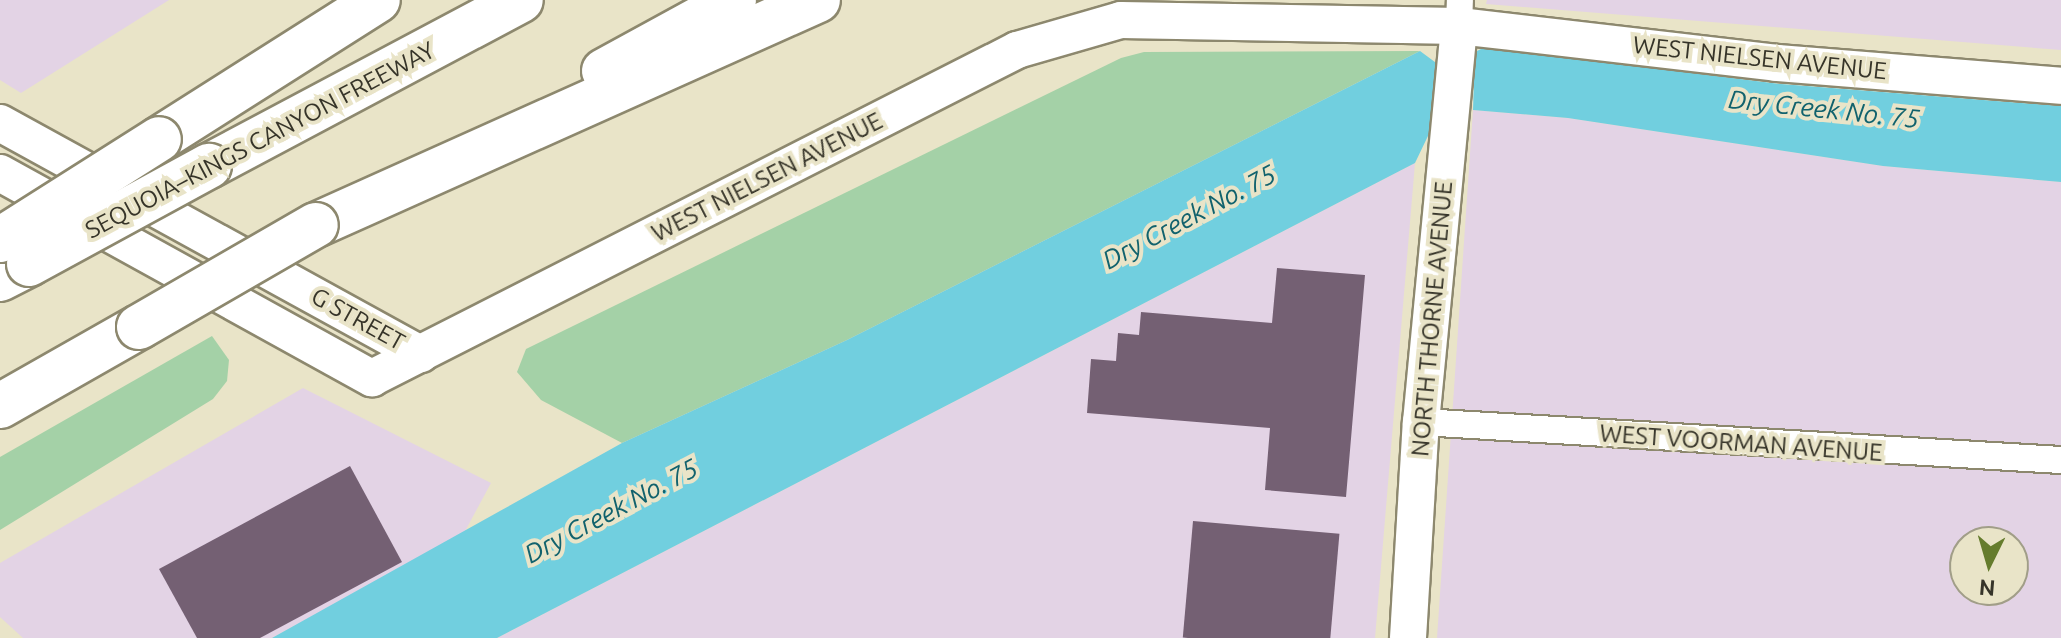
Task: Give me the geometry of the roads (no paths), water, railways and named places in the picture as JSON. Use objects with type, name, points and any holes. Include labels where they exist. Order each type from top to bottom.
[{"type":"highway","points":[[10,261],[159,139],[378,0]]},
{"type":"highway","name":"SEQUOIA–KINGS CANYON FREEWAY","points":[[10,261],[209,166],[521,0]]},
{"type":"highway","points":[[0,406],[316,225],[734,0]]},
{"type":"highway","points":[[316,225],[818,0]]},
{"type":"street","name":"WEST NIELSEN AVENUE","points":[[421,354],[1017,50],[1121,20],[1459,24],[1777,63],[2061,86]]},
{"type":"street","name":"NORTH THORNE AVENUE","points":[[1408,638],[1421,422],[1459,24]]},
{"type":"street","name":"G STREET","points":[[0,123],[421,354]]},
{"type":"street","name":"G STREET","points":[[0,173],[372,378],[421,354]]},
{"type":"street","name":"WEST VOORMAN AVENUE","points":[[1421,422],[2061,460]]},
{"type":"water","name":"Dry Creek No. 75","points":[[1485,47],[1781,84],[2061,106],[2061,182],[1883,166],[1568,118],[1473,110],[1475,52]]},
{"type":"water","name":"Dry Creek No. 75","points":[[1420,51],[1443,68],[1439,113],[1415,163],[497,638],[272,638],[622,443],[847,340]]}]
